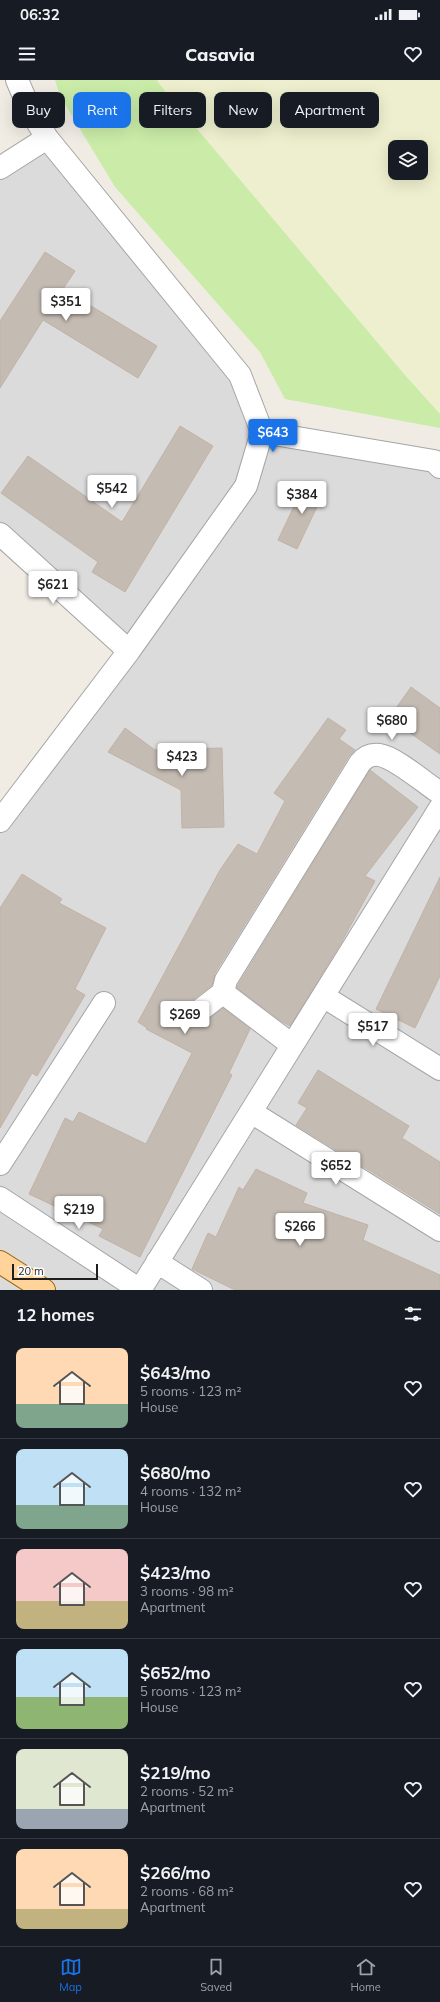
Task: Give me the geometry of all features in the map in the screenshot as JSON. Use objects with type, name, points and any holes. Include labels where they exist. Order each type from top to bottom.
[{"type":"main road","points":[[0,1262],[44,1290]]},
{"type":"street","points":[[0,821],[128,650],[246,486],[262,432],[240,375],[47,138],[30,110],[17,80]]},
{"type":"street","points":[[0,168],[47,138]]},
{"type":"street","points":[[262,432],[434,461],[440,467]]},
{"type":"street","points":[[0,534],[128,650]]},
{"type":"street","points":[[292,1045],[229,998],[225,991],[226,980],[360,763],[365,758],[378,755],[390,759],[440,794]]},
{"type":"street","points":[[0,1198],[140,1290],[440,808]]},
{"type":"street","points":[[194,1015],[225,991]]},
{"type":"street","points":[[323,996],[440,1069]]},
{"type":"street","points":[[0,1164],[104,1003]]},
{"type":"street","points":[[251,1112],[440,1230]]},
{"type":"street","points":[[157,1262],[201,1290]]},
{"type":"shaded area","points":[[47,138],[240,375],[262,432],[440,467],[440,1290],[0,1290],[0,821],[128,651],[0,534],[0,168]]},
{"type":"green space","points":[[55,80],[157,80],[166,92],[139,92],[139,128],[196,128],[404,374],[440,414],[440,428],[285,399],[260,352],[115,187],[79,128],[131,128],[131,92],[73,92],[73,118],[65,104],[65,92],[59,92]]},
{"type":"green space","points":[[157,80],[440,80],[440,414],[404,374],[196,128],[206,128],[206,92],[166,92]]},
{"type":"building","points":[[45,252],[75,271],[63,289],[157,346],[138,378],[43,320],[0,388],[0,321]]},
{"type":"building","points":[[180,426],[213,446],[125,592],[92,572],[98,562],[1,493],[28,456],[122,522]]},
{"type":"building","points":[[306,481],[325,490],[297,549],[278,540]]},
{"type":"building","points":[[411,687],[440,708],[440,754],[389,718]]},
{"type":"building","points":[[328,718],[346,730],[339,739],[355,750],[349,756],[215,973],[212,985],[186,1005],[182,1011],[184,1022],[190,1027],[201,1025],[223,1008],[250,1029],[229,1073],[232,1075],[140,1257],[99,1236],[103,1229],[29,1194],[65,1118],[73,1122],[79,1112],[146,1144],[192,1053],[146,1029],[147,1028],[138,1022],[220,870],[238,844],[257,854],[285,801],[274,793]]},
{"type":"building","points":[[125,728],[155,750],[222,748],[224,827],[182,828],[181,790],[108,752]]},
{"type":"building","points":[[370,770],[418,807],[365,876],[375,881],[341,943],[290,1026],[237,988]]},
{"type":"building","points":[[22,874],[62,899],[59,903],[106,928],[75,989],[85,995],[37,1076],[32,1073],[0,1128],[0,908]]},
{"type":"building","points":[[440,877],[440,976],[415,1028],[376,1009]]},
{"type":"building","points":[[318,1070],[409,1126],[402,1138],[440,1162],[440,1214],[296,1125],[307,1108],[298,1103]]},
{"type":"building","points":[[256,1169],[307,1193],[303,1203],[368,1225],[363,1240],[440,1275],[440,1290],[235,1290],[192,1269],[208,1233],[216,1237],[239,1187],[243,1190]]}]
